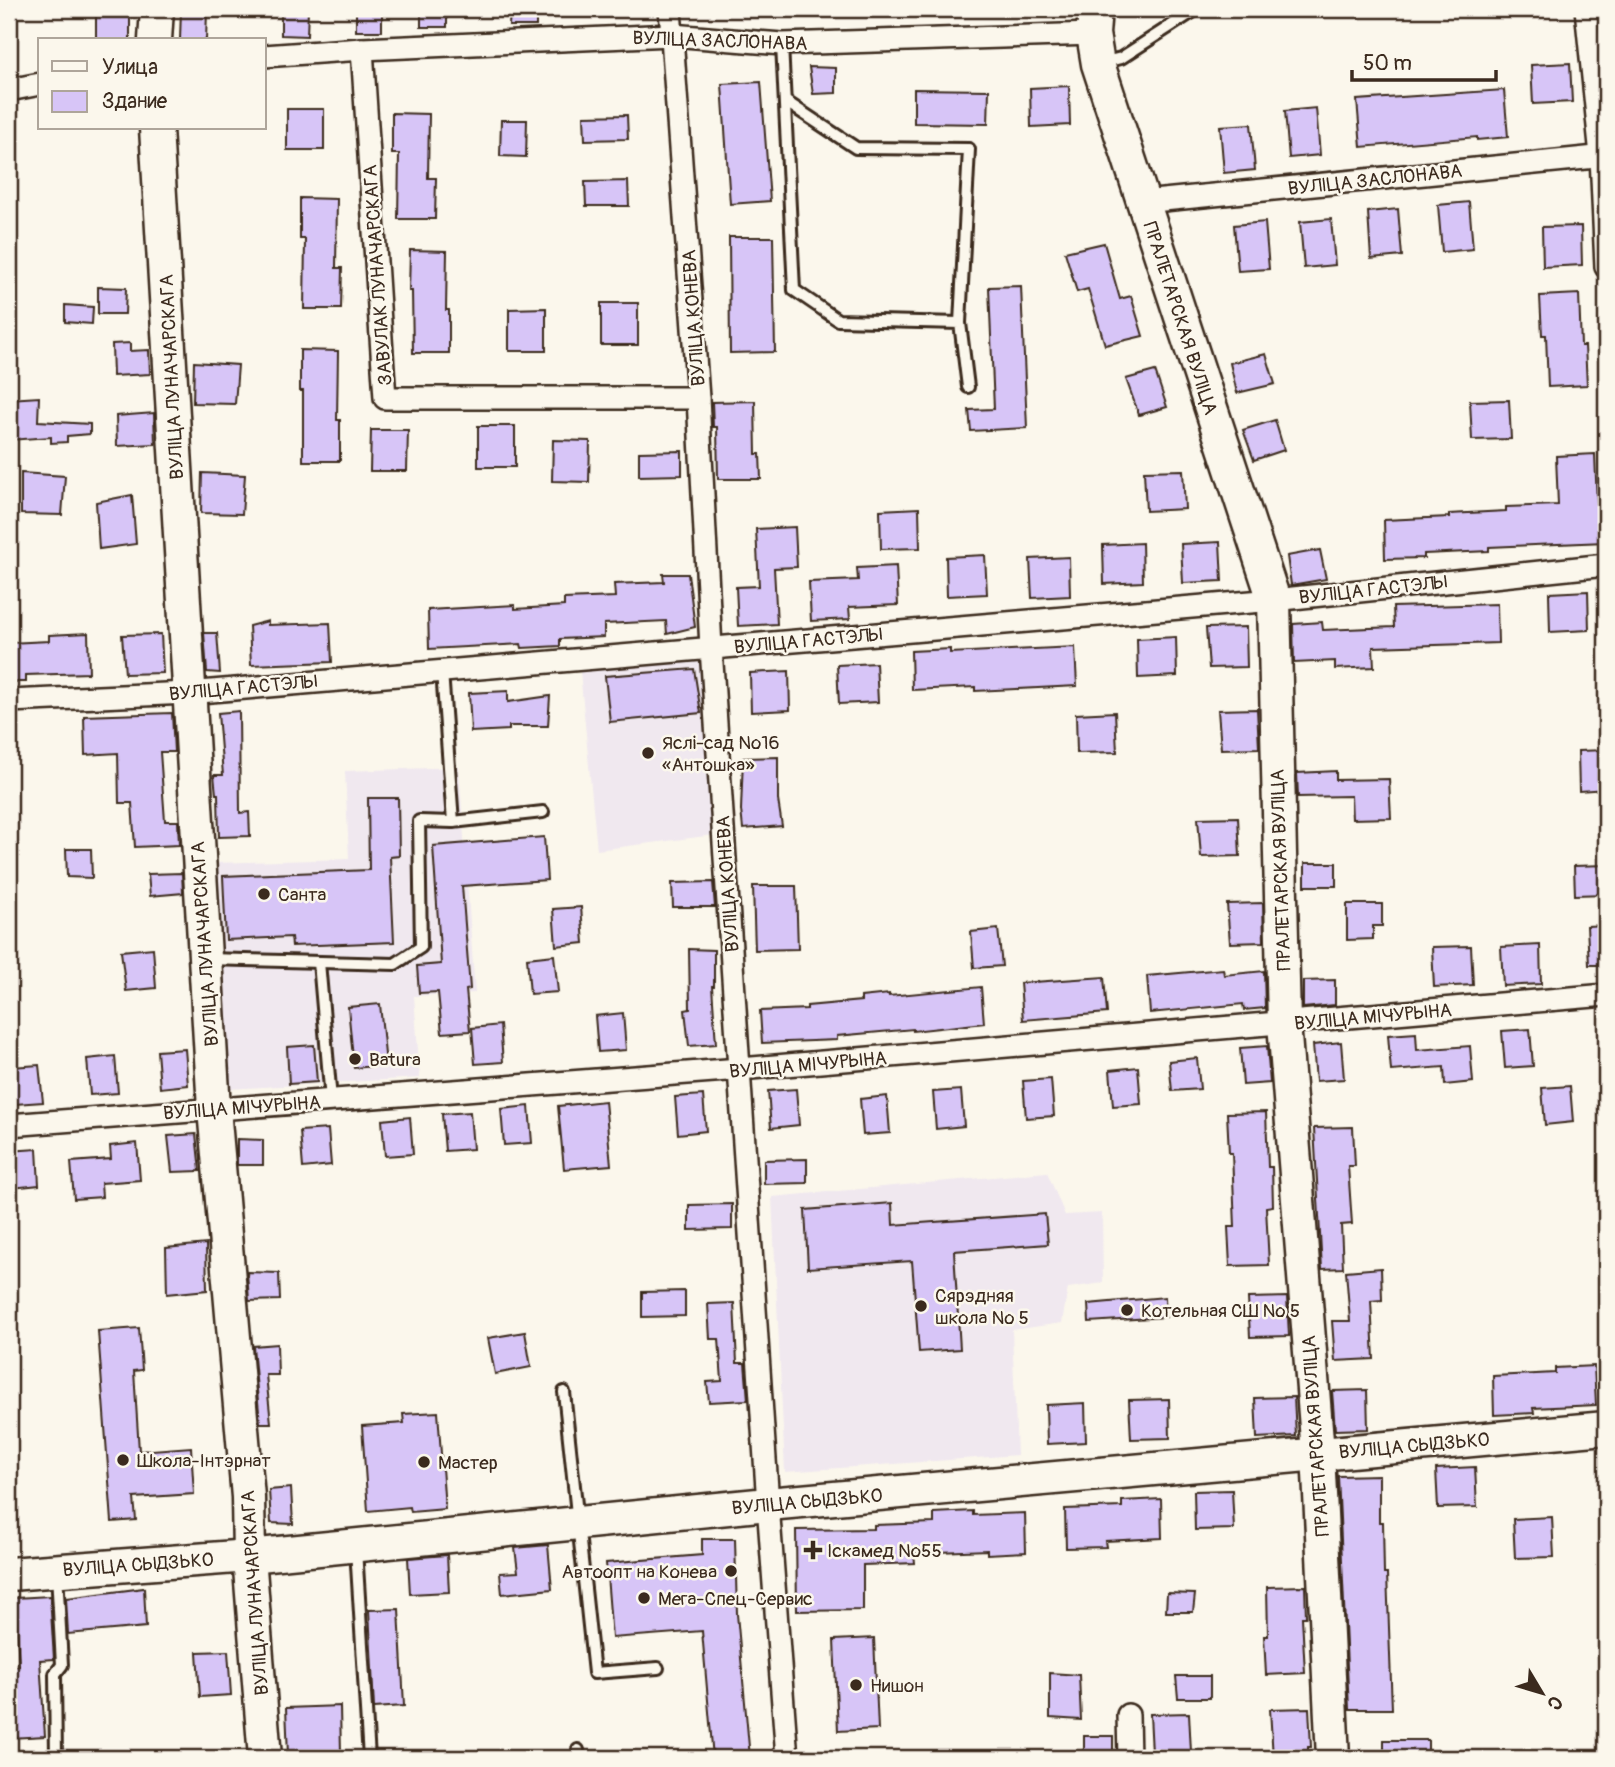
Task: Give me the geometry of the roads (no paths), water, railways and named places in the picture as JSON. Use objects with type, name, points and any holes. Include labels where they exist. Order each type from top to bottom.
[{"type":"street","points":[[156,38],[157,9]]},
{"type":"street","name":"ВУЛІЦА КОНЕВА","points":[[670,9],[698,398],[710,648],[768,1504],[788,1758]]},
{"type":"street","points":[[1586,9],[1604,156],[1606,267]]},
{"type":"street","name":"ВУЛІЦА ЗАСЛОНАВА","points":[[266,56],[362,49],[672,36],[782,44],[1095,35]]},
{"type":"street","name":"ПРАЛЕТАРСКАЯ ВУЛІЦА","points":[[1095,35],[1143,202],[1274,600],[1284,1023],[1318,1453],[1333,1758]]},
{"type":"street","name":"ЗАВУЛАК ЛУНАЧАРСКАГА","points":[[362,49],[385,398],[698,398]]},
{"type":"street","points":[[9,90],[38,85]]},
{"type":"street","name":"ВУЛІЦА ЛУНАЧАРСКАГА","points":[[156,130],[214,1109],[248,1497],[265,1758]]},
{"type":"street","name":"ВУЛІЦА ЗАСЛОНАВА","points":[[1143,202],[1604,156]]},
{"type":"street","name":"ВУЛІЦА ГАСТЭЛЫ","points":[[9,701],[188,693],[1274,600],[1606,565]]},
{"type":"street","name":"ВУЛІЦА МІЧУРЫНА","points":[[9,1125],[740,1069],[1606,995]]},
{"type":"street","name":"ВУЛІЦА СЫДЗЬКО","points":[[9,1574],[250,1556],[768,1504],[1606,1429]]},
{"type":"street","points":[[1128,1715],[1129,1758]]},
{"type":"lane","points":[[1095,35],[1121,58],[1197,9]]},
{"type":"lane","points":[[782,44],[794,290],[838,320],[960,323]]},
{"type":"lane","points":[[785,101],[856,148],[969,149],[960,323],[968,387]]},
{"type":"lane","points":[[442,671],[453,822]]},
{"type":"lane","points":[[205,959],[395,964],[421,947],[419,821],[453,822],[543,812]]},
{"type":"lane","points":[[318,962],[331,1100]]},
{"type":"lane","points":[[564,1392],[594,1673],[658,1668]]},
{"type":"lane","points":[[356,1546],[369,1758]]},
{"type":"lane","points":[[56,1758],[55,1674],[62,1665],[57,1570]]},
{"type":"place","name":"Яслі-сад №16 «Антошка»","points":[[648,753]]},
{"type":"place","name":"Санта","points":[[264,894]]},
{"type":"place","name":"Batura","points":[[355,1059]]},
{"type":"place","name":"Сярэдняя школа № 5","points":[[921,1306]]},
{"type":"place","name":"Котельная СШ № 5","points":[[1127,1310]]},
{"type":"place","name":"Школа-Інтэрнат","points":[[123,1460]]},
{"type":"place","name":"Мастер","points":[[424,1462]]},
{"type":"place","name":"Іскамед №55","points":[[813,1550]]},
{"type":"place","name":"Автоопт на Конева","points":[[731,1571]]},
{"type":"place","name":"Мега-Спец-Сервис","points":[[644,1598]]},
{"type":"place","name":"Нишон","points":[[856,1685]]}]
